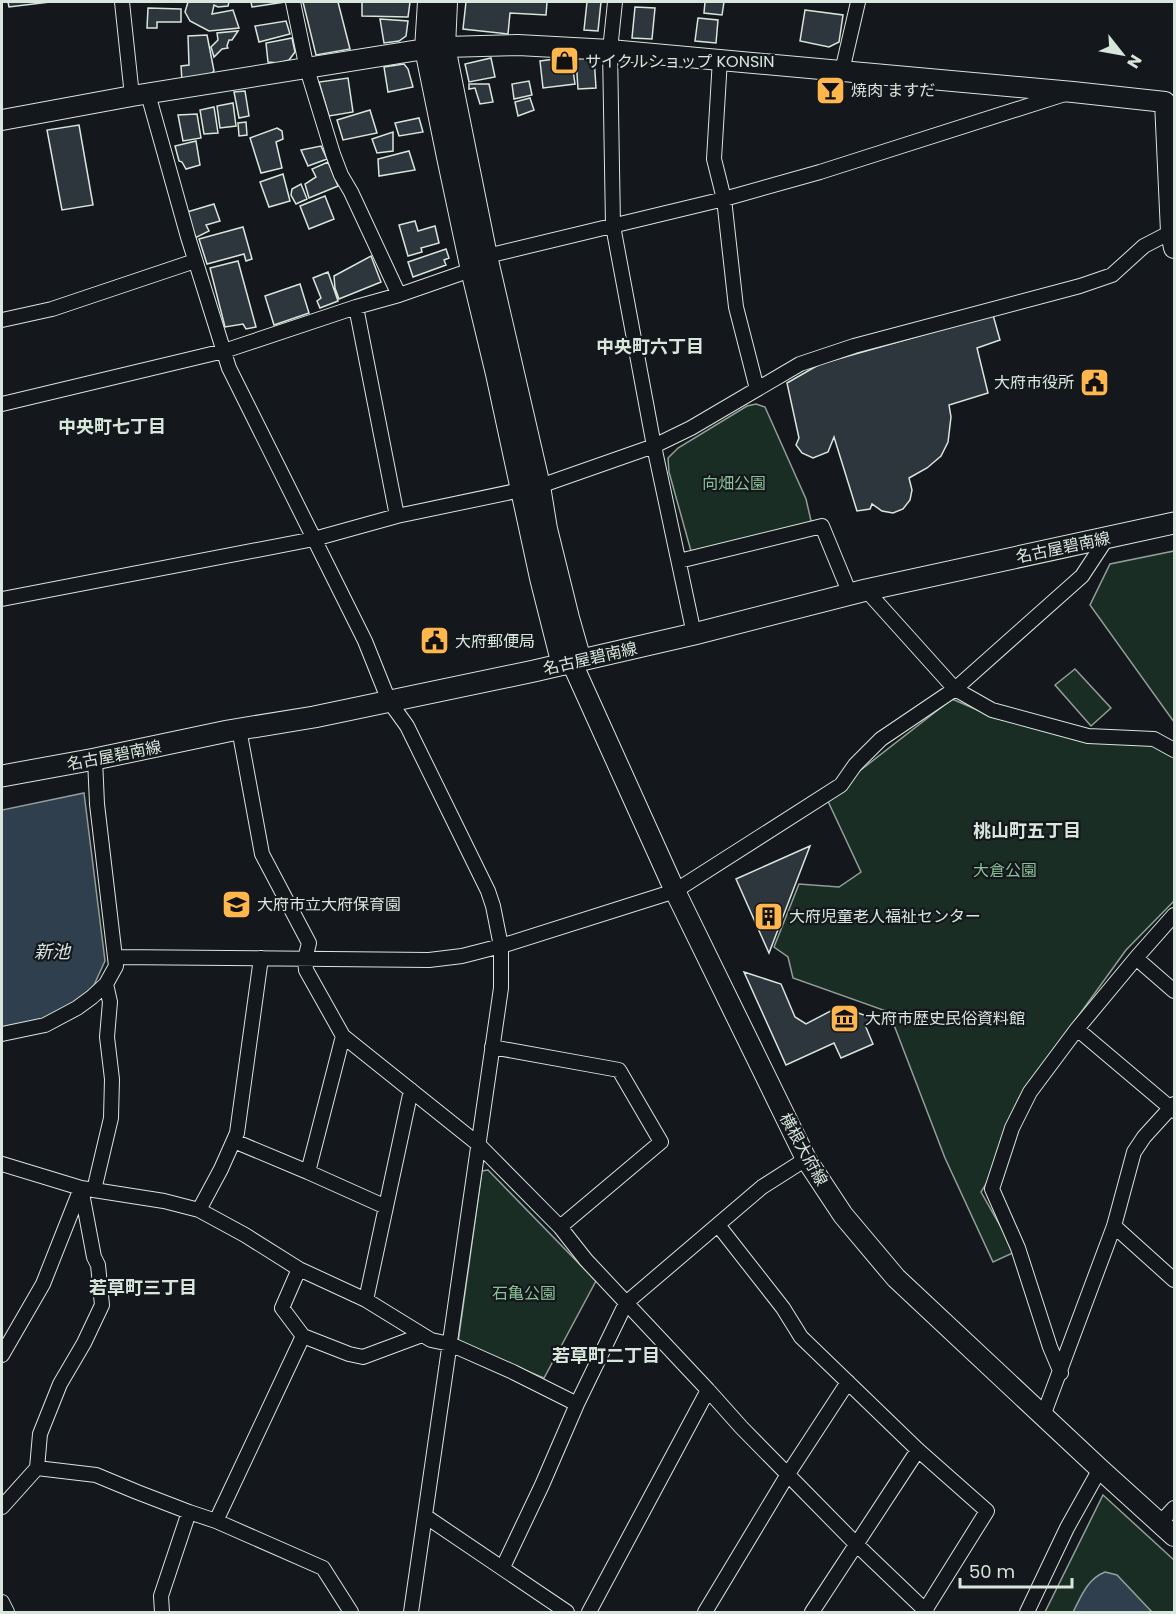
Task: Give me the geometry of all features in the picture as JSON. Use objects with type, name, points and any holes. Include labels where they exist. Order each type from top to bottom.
[{"type":"main road","name":"名古屋碧南線","points":[[2,776],[239,729],[314,717],[572,663],[858,592],[1174,523]]},
{"type":"street","points":[[122,2],[140,95],[229,368],[365,641],[389,701],[407,726],[488,891],[501,946],[501,988],[411,1612]]},
{"type":"street","points":[[293,2],[308,69],[333,154],[399,295]]},
{"type":"street","points":[[428,2],[471,270],[531,488]]},
{"type":"street","points":[[447,2],[435,48],[487,256],[531,488]]},
{"type":"street","points":[[615,2],[609,50],[613,226],[654,446],[694,634]]},
{"type":"street","points":[[842,71],[858,2]]},
{"type":"street","points":[[2,120],[140,95],[435,48],[518,45],[720,59],[1073,92],[1165,102],[1173,240],[1144,246],[1112,275],[1069,289],[854,346],[800,364],[691,428],[654,446],[531,488],[397,516],[314,539],[2,599]]},
{"type":"street","points":[[720,59],[714,159],[724,199],[736,307],[758,389]]},
{"type":"street","points":[[2,404],[224,351],[471,270],[487,256],[724,199],[820,172],[1073,92]]},
{"type":"street","points":[[2,320],[52,309],[195,261]]},
{"type":"street","points":[[356,307],[397,516]]},
{"type":"street","name":"横根大府線","points":[[531,488],[547,528],[569,618],[572,663],[675,891],[806,1159],[843,1215],[896,1278],[1167,1530]]},
{"type":"street","points":[[679,561],[822,526],[858,592],[955,689],[992,710],[1088,736],[1154,739],[1174,750]]},
{"type":"street","points":[[115,957],[429,960],[462,956],[501,946],[675,891],[841,785],[855,765],[881,739],[955,689],[1082,576],[1107,538]]},
{"type":"street","points":[[239,729],[262,854],[309,943],[305,959],[306,970],[343,1036],[478,1144],[560,1227],[586,1260],[741,1427],[925,1612],[987,1511],[918,1450],[801,1337],[783,1308],[718,1225]]},
{"type":"street","points":[[2,1034],[45,1025],[85,1003],[106,984],[116,966],[97,804],[95,759]]},
{"type":"street","points":[[1061,1373],[1050,1347],[1018,1248],[992,1190],[1012,1128],[1030,1092],[1077,1029],[1174,915]]},
{"type":"street","points":[[199,1210],[221,1169],[237,1132],[261,958]]},
{"type":"street","points":[[1136,958],[1174,991]]},
{"type":"street","points":[[2,1355],[44,1284],[88,1189],[111,1118],[112,1079],[107,1037],[110,1002],[106,984]]},
{"type":"street","points":[[1043,1416],[1061,1373],[1114,1226],[1134,1152],[1144,1137],[1173,1108],[1077,1029]]},
{"type":"street","points":[[308,1172],[343,1036]]},
{"type":"street","points":[[492,1047],[619,1070],[661,1142],[560,1227]]},
{"type":"street","points":[[366,1300],[411,1090]]},
{"type":"street","points":[[234,1141],[386,1207]]},
{"type":"street","points":[[503,1568],[577,1404],[626,1304],[762,1188],[806,1159]]},
{"type":"street","points":[[2,1164],[88,1189],[164,1201],[199,1210],[245,1235],[299,1269],[366,1300],[431,1340],[450,1344],[577,1404]]},
{"type":"street","points":[[2,1508],[37,1468],[40,1434],[60,1384],[84,1343],[102,1305],[98,1265],[94,1257],[88,1189]]},
{"type":"street","points":[[1114,1226],[1174,1280]]},
{"type":"street","points":[[299,1269],[282,1308],[303,1336],[363,1357],[422,1335]]},
{"type":"street","points":[[216,1521],[303,1336]]},
{"type":"street","points":[[705,1612],[788,1474],[848,1382]]},
{"type":"street","points":[[589,1612],[708,1390]]},
{"type":"street","points":[[812,1612],[918,1450]]},
{"type":"street","points":[[37,1468],[96,1475],[216,1521],[323,1568],[351,1612]]},
{"type":"street","points":[[1027,1612],[1067,1528],[1100,1469]]},
{"type":"street","points":[[1167,1530],[1174,1508]]},
{"type":"street","points":[[162,1612],[161,1596],[189,1512]]},
{"type":"street","points":[[425,1516],[567,1612]]},
{"type":"street","points":[[2,1602],[7,1612]]},
{"type":"green space","name":"向畑公園","points":[[756,404],[765,407],[806,499],[812,525],[691,551],[669,472],[668,458],[678,448],[747,406]]},
{"type":"green space","points":[[1174,551],[1174,722],[1090,605],[1110,564]]},
{"type":"green space","points":[[1075,669],[1111,708],[1091,726],[1055,685]]},
{"type":"green space","name":"大倉公園","points":[[952,699],[989,715],[1152,743],[1174,755],[1174,901],[1126,950],[1019,1098],[996,1168],[981,1192],[1015,1252],[993,1262],[945,1158],[889,1012],[793,978],[788,957],[774,947],[799,884],[839,887],[861,872],[826,797]]},
{"type":"green space","name":"石亀公園","points":[[488,1170],[596,1281],[544,1378],[458,1343],[482,1171]]},
{"type":"green space","points":[[1103,1495],[1174,1560],[1174,1612],[1045,1612]]},
{"type":"water","name":"新池","points":[[84,793],[105,961],[94,985],[76,1004],[29,1025],[2,1029],[2,810]]},
{"type":"water","points":[[1105,1572],[1117,1575],[1152,1612],[1073,1612],[1089,1584]]},
{"type":"building","points":[[8,2],[50,2],[9,7]]},
{"type":"building","points":[[188,2],[229,2],[228,6],[214,5],[212,14],[233,10],[239,28],[209,31],[190,21],[185,12]]},
{"type":"building","points":[[251,2],[285,2],[252,7]]},
{"type":"building","points":[[303,2],[338,2],[350,49],[316,55]]},
{"type":"building","points":[[362,2],[410,2],[408,17],[362,16]]},
{"type":"building","points":[[466,2],[547,2],[546,15],[510,13],[508,34],[463,29]]},
{"type":"building","points":[[587,2],[601,2],[598,31],[584,30]]},
{"type":"building","points":[[705,2],[724,2],[722,15],[704,13]]},
{"type":"building","points":[[635,7],[655,8],[652,39],[632,38]]},
{"type":"building","points":[[148,8],[181,9],[181,22],[157,22],[157,28],[147,28]]},
{"type":"building","points":[[805,10],[843,15],[839,42],[829,47],[800,41]]},
{"type":"building","points":[[698,18],[718,20],[716,43],[695,41]]},
{"type":"building","points":[[380,19],[408,21],[406,36],[399,41],[384,43]]},
{"type":"building","points":[[286,21],[290,34],[259,42],[255,26]]},
{"type":"building","points":[[238,31],[232,40],[229,40],[228,48],[222,49],[214,57],[211,47],[218,40],[217,33]]},
{"type":"building","points":[[207,35],[214,71],[208,76],[182,81],[181,66],[189,65],[188,36]]},
{"type":"building","points":[[292,38],[295,52],[289,60],[279,63],[268,62],[266,43]]},
{"type":"building","points":[[571,57],[575,84],[543,88],[540,61]]},
{"type":"building","points":[[594,57],[596,88],[578,89],[576,59]]},
{"type":"building","points":[[491,58],[495,77],[469,82],[465,64]]},
{"type":"building","points":[[404,64],[408,69],[413,87],[388,92],[384,67]]},
{"type":"building","points":[[348,78],[353,112],[329,116],[319,82]]},
{"type":"building","points":[[529,81],[532,95],[514,99],[512,84]]},
{"type":"building","points":[[469,84],[489,84],[493,102],[480,104],[475,88],[469,89]]},
{"type":"building","points":[[245,91],[249,116],[239,118],[234,92]]},
{"type":"building","points":[[530,98],[534,110],[518,116],[515,102]]},
{"type":"building","points":[[233,103],[236,126],[220,128],[217,106]]},
{"type":"building","points":[[214,107],[218,133],[204,134],[200,110]]},
{"type":"building","points":[[370,110],[377,133],[343,140],[337,120]]},
{"type":"building","points":[[197,114],[201,138],[183,141],[178,115]]},
{"type":"building","points":[[419,118],[423,132],[399,136],[395,123]]},
{"type":"building","points":[[246,122],[247,135],[239,136],[238,123]]},
{"type":"building","points":[[79,125],[93,205],[62,210],[47,130]]},
{"type":"building","points":[[277,128],[282,131],[283,139],[276,142],[282,168],[261,173],[250,138]]},
{"type":"building","points":[[393,132],[393,151],[377,153],[372,139]]},
{"type":"building","points":[[196,141],[200,165],[186,169],[179,161],[175,146]]},
{"type":"building","points":[[321,146],[327,159],[308,166],[301,150]]},
{"type":"building","points":[[409,151],[415,170],[379,176],[378,159]]},
{"type":"building","points":[[328,162],[338,186],[309,198],[305,184],[316,177],[312,169]]},
{"type":"building","points":[[283,174],[290,201],[269,207],[260,182]]},
{"type":"building","points":[[301,184],[307,199],[296,204],[291,195],[292,189]]},
{"type":"building","points":[[325,196],[334,219],[309,229],[300,206]]},
{"type":"building","points":[[214,204],[220,221],[206,225],[209,231],[195,238],[187,212]]},
{"type":"building","points":[[415,221],[418,231],[435,226],[439,243],[421,248],[422,252],[408,256],[399,225]]},
{"type":"building","points":[[243,227],[252,259],[246,261],[244,254],[207,264],[199,239]]},
{"type":"building","points":[[446,249],[449,258],[444,260],[446,265],[413,277],[408,262]]},
{"type":"building","points":[[371,256],[381,282],[339,299],[334,276]]},
{"type":"building","points":[[238,261],[256,327],[246,329],[243,324],[225,327],[210,268]]},
{"type":"building","points":[[328,272],[338,301],[320,308],[317,301],[321,298],[313,278]]},
{"type":"building","points":[[300,284],[309,313],[274,325],[265,296]]},
{"type":"building","points":[[993,315],[1000,340],[977,348],[988,393],[949,405],[951,417],[948,442],[941,456],[927,468],[909,478],[912,490],[910,500],[903,509],[893,513],[882,511],[872,504],[870,509],[857,511],[834,437],[828,452],[813,458],[802,453],[796,445],[799,438],[787,383],[820,364]]},
{"type":"building","name":"大府児童老人福祉センター","points":[[810,846],[769,953],[736,879]]},
{"type":"building","name":"大府市歴史民俗資料館","points":[[744,972],[781,984],[795,1017],[806,1024],[840,1006],[877,1020],[865,1025],[873,1044],[841,1058],[834,1043],[786,1065]]},
{"type":"place","name":"サイクルショップ KONSIN","points":[[564,61]]},
{"type":"place","name":"焼肉 ますだ","points":[[830,90]]},
{"type":"place","name":"大府市役所","points":[[1095,382]]},
{"type":"place","name":"大府郵便局","points":[[434,641]]},
{"type":"place","name":"大府市立大府保育園","points":[[236,904]]},
{"type":"place","name":"大府児童老人福祉センター","points":[[768,916]]},
{"type":"place","name":"大府市歴史民俗資料館","points":[[844,1018]]},
{"type":"district","name":"中央町六丁目","points":[[650,347]]},
{"type":"district","name":"中央町七丁目","points":[[112,427]]},
{"type":"district","name":"桃山町五丁目","points":[[1027,831]]},
{"type":"district","name":"若草町三丁目","points":[[143,1288]]},
{"type":"district","name":"若草町二丁目","points":[[606,1356]]}]
